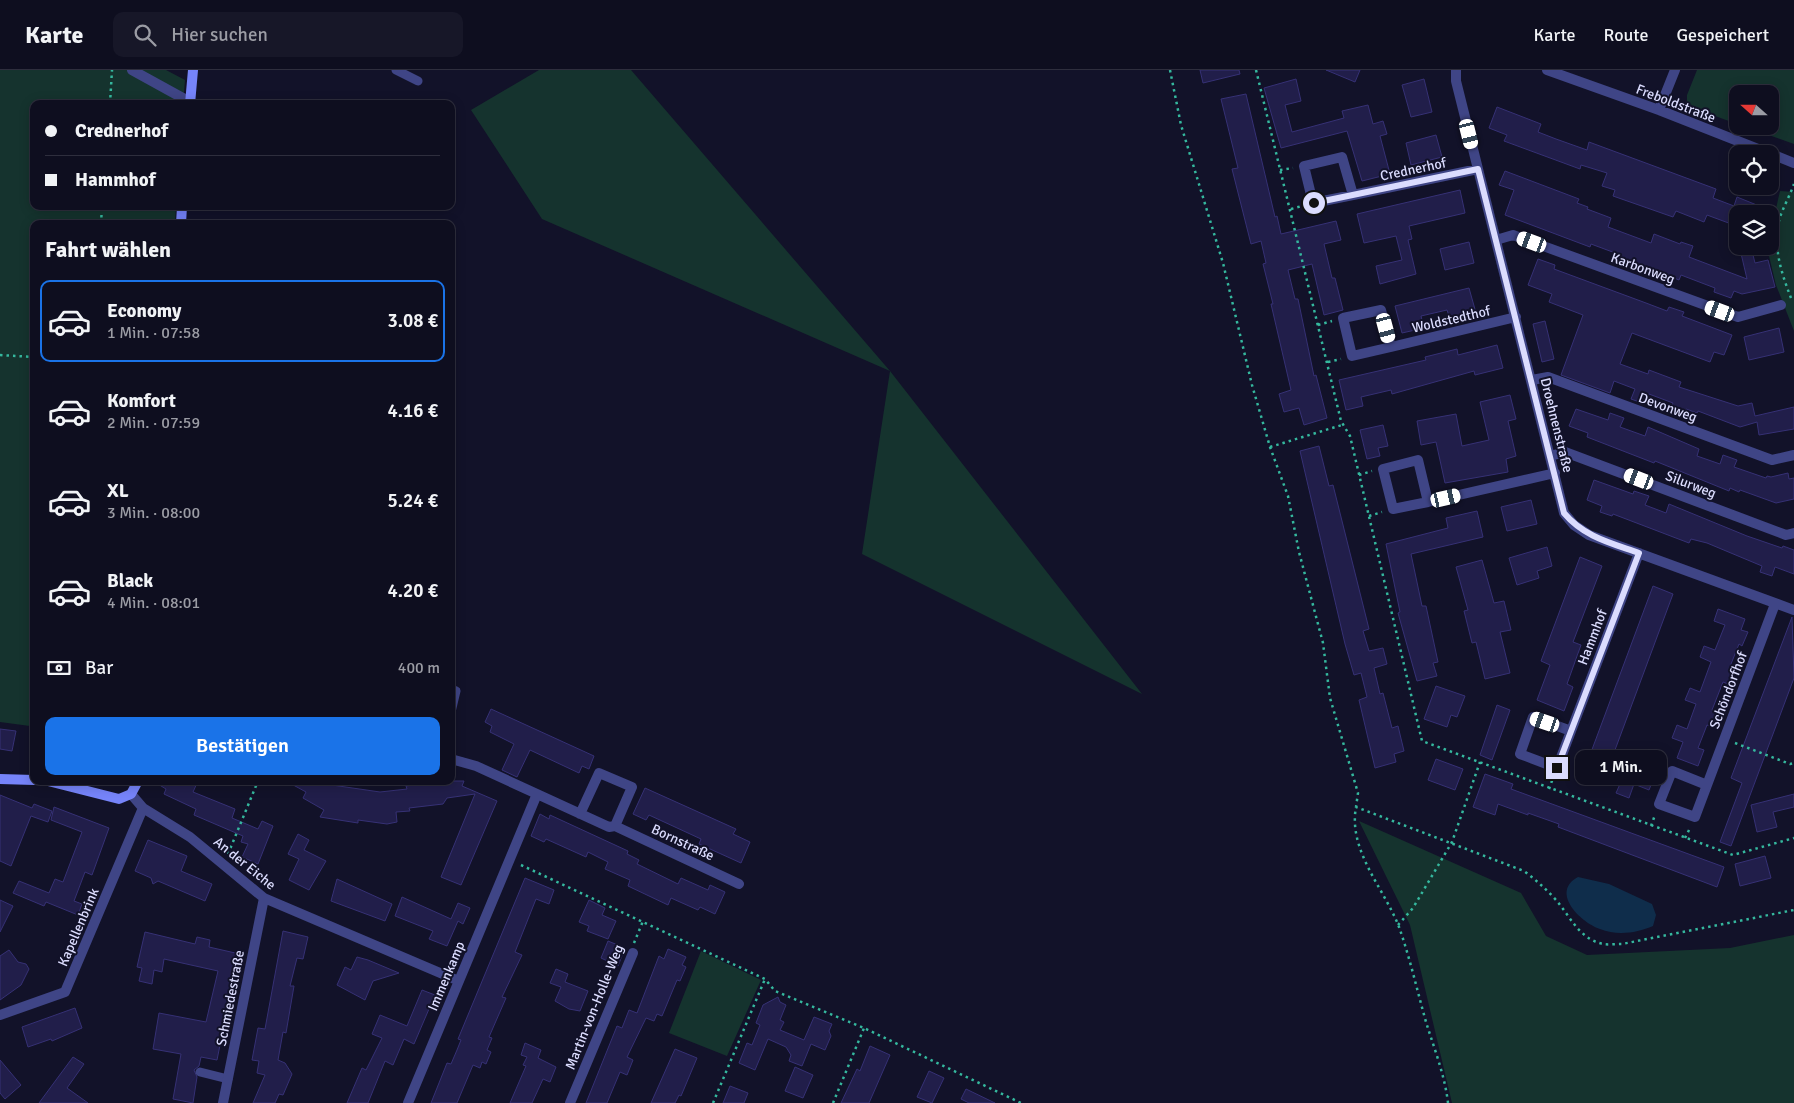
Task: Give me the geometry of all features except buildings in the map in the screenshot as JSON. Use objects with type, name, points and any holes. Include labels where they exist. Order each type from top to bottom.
[{"type":"street","points":[[132,70],[185,100]]},
{"type":"street","points":[[190,100],[193,70]]},
{"type":"street","name":"Droehnenstraße","points":[[1456,70],[1456,81],[1564,513],[1574,525],[1589,535],[1794,610]]},
{"type":"street","name":"Freboldstraße","points":[[1547,70],[1659,110],[1794,163]]},
{"type":"street","points":[[1659,110],[1675,70]]},
{"type":"street","name":"Crednerhof","points":[[1353,195],[1342,157],[1304,166],[1314,203],[1353,195],[1478,169]]},
{"type":"street","name":"Karbonweg","points":[[1496,240],[1513,235],[1738,317],[1781,305]]},
{"type":"street","name":"Woldstedthof","points":[[1391,347],[1381,310],[1343,318],[1352,356],[1391,347],[1516,317]]},
{"type":"street","name":"Devonweg","points":[[1532,380],[1548,376],[1772,460],[1794,455]]},
{"type":"street","name":"Silurweg","points":[[1550,456],[1565,452],[1786,535],[1794,533]]},
{"type":"street","points":[[1428,502],[1418,460],[1383,469],[1393,509],[1428,502],[1554,473]]},
{"type":"street","name":"Hammhof","points":[[1571,731],[1532,718],[1520,754],[1557,768],[1639,553]]},
{"type":"street","name":"Schöndorfhof","points":[[1707,785],[1672,771],[1659,804],[1695,818],[1775,604]]},
{"type":"street","name":"Bornstraße","points":[[455,760],[476,766],[609,827],[615,826],[739,884]]},
{"type":"street","points":[[580,814],[599,773],[632,788],[615,826]]},
{"type":"street","points":[[0,779],[30,780]]},
{"type":"street","points":[[64,785],[119,799],[131,794],[136,785]]},
{"type":"street","name":"An der Eiche","points":[[131,794],[143,808],[190,837],[224,863],[264,898],[459,981]]},
{"type":"street","points":[[510,860],[537,794]]},
{"type":"street","name":"Kapellenbrink","points":[[0,1015],[66,992],[143,808]]},
{"type":"street","name":"Immenkamp","points":[[408,1103],[510,860]]},
{"type":"street","name":"Schmiedestraße","points":[[223,1103],[264,898]]},
{"type":"street","name":"Martin-von-Holle-Weg","points":[[570,1103],[633,953]]},
{"type":"lane","points":[[396,70],[418,81]]},
{"type":"lane","points":[[200,1072],[228,1079]]},
{"type":"path","points":[[110,100],[112,70]]},
{"type":"path","points":[[1170,70],[1181,125],[1223,263],[1252,385],[1270,447],[1288,496],[1299,552],[1322,643],[1330,698],[1358,793],[1354,819],[1355,833],[1362,853],[1398,925],[1412,966],[1448,1103]]},
{"type":"path","points":[[1256,70],[1342,425],[1350,436],[1422,741],[1733,855],[1794,838]]},
{"type":"path","points":[[1792,302],[1782,276],[1776,247],[1780,218],[1794,184]]},
{"type":"path","points":[[0,355],[30,357]]},
{"type":"path","points":[[1270,447],[1342,425]]},
{"type":"path","points":[[1724,739],[1790,764],[1794,763]]},
{"type":"path","points":[[1398,925],[1413,908],[1452,842],[1480,762]]},
{"type":"path","points":[[224,863],[256,785]]},
{"type":"path","points":[[1356,807],[1524,871],[1539,882],[1556,900],[1576,928],[1588,937],[1603,944],[1622,944],[1794,910]]},
{"type":"path","points":[[510,860],[765,979],[775,991],[864,1028],[1021,1103]]},
{"type":"path","name":"Martin-von-Holle-Weg","points":[[633,953],[630,952],[643,921]]},
{"type":"path","points":[[713,1103],[765,979]]},
{"type":"path","points":[[832,1103],[864,1028]]},
{"type":"green space","points":[[0,70],[166,70],[185,80],[183,100],[30,100],[30,210],[176,210],[175,220],[30,220],[30,726],[0,722]]},
{"type":"green space","points":[[539,70],[631,70],[890,371],[542,219],[471,110]]},
{"type":"green space","points":[[1697,70],[1794,70],[1794,144],[1769,135],[1779,135],[1779,85],[1729,85],[1729,121],[1693,108],[1687,103],[1687,95]]},
{"type":"green space","points":[[1780,191],[1794,192],[1794,331],[1776,285],[1769,255],[1779,255],[1779,205],[1777,205]]},
{"type":"green space","points":[[890,371],[1142,694],[862,554]]},
{"type":"green space","points":[[1359,821],[1521,893],[1546,936],[1587,955],[1730,948],[1794,935],[1794,1103],[1452,1103],[1410,925]]},
{"type":"green space","points":[[701,951],[761,980],[727,1056],[669,1033]]},
{"type":"water","points":[[1578,877],[1609,884],[1652,904],[1656,915],[1653,926],[1634,932],[1620,933],[1600,929],[1584,920],[1571,906],[1567,898],[1567,890],[1570,883]]},
{"type":"route","points":[[1314,203],[1478,169],[1564,513],[1574,525],[1589,535],[1639,553],[1557,768]]}]
